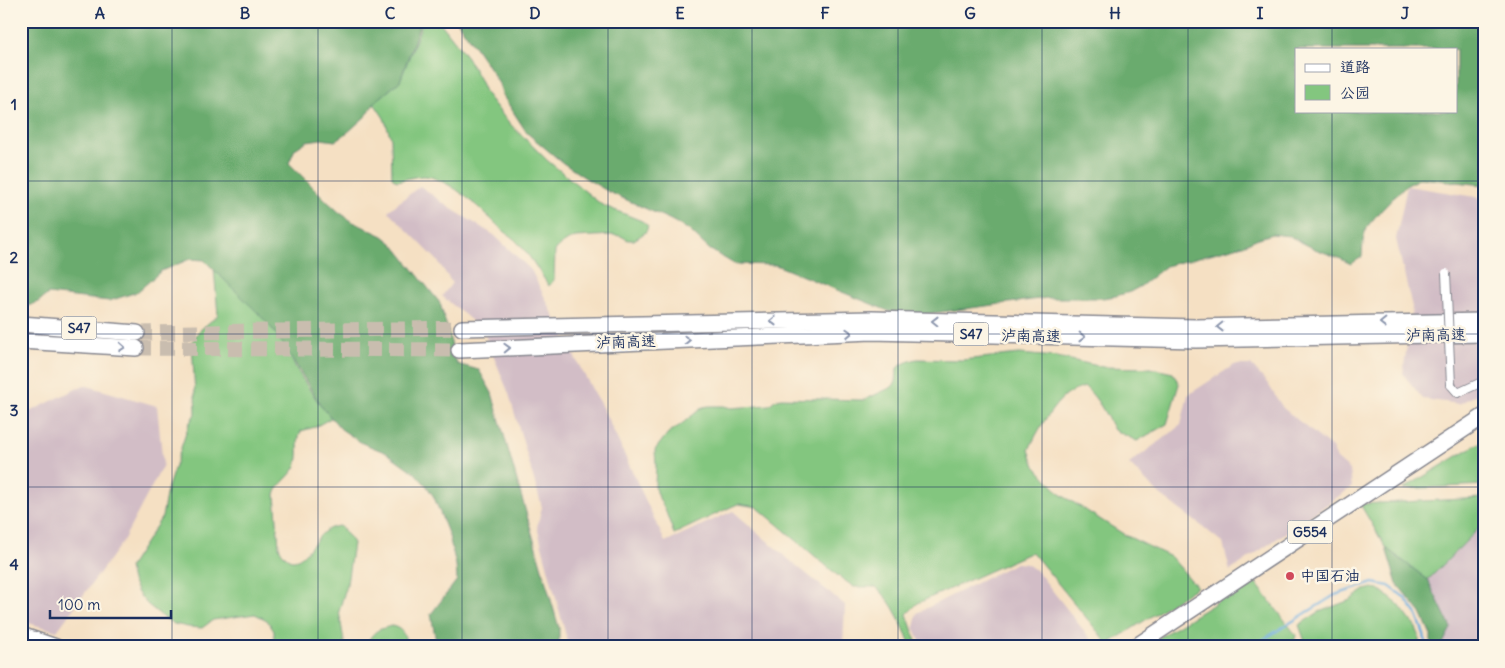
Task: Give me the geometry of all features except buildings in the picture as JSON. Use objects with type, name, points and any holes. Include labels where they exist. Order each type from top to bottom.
[{"type":"highway","name":"泸南高速","points":[[462,328],[872,319],[1196,327],[1484,321]]},
{"type":"highway","name":"S47","points":[[21,324],[137,341],[21,341]]},
{"type":"highway","name":"泸南高速","points":[[458,350],[872,332],[1196,340],[1484,334]]},
{"type":"highway","name":"G554","points":[[1135,647],[1484,416]]},
{"type":"highway","points":[[21,635],[56,647]]},
{"type":"street","points":[[1446,273],[1451,386],[1458,393],[1484,381]]},
{"type":"shaded area","points":[[420,186],[450,208],[494,235],[531,270],[605,413],[665,542],[733,511],[845,605],[843,647],[567,647],[566,636],[537,527],[542,507],[509,394],[483,330],[442,296],[452,283],[437,260],[388,211]]},
{"type":"shaded area","points":[[1407,186],[1476,197],[1484,200],[1484,390],[1459,404],[1423,399],[1403,374],[1412,307],[1396,239]]},
{"type":"shaded area","points":[[1234,365],[1251,365],[1268,384],[1283,408],[1332,448],[1337,459],[1350,470],[1352,487],[1230,571],[1223,543],[1160,495],[1129,464],[1181,425],[1188,395]]},
{"type":"shaded area","points":[[84,385],[157,406],[163,465],[123,541],[57,631],[21,621],[21,416]]},
{"type":"shaded area","points":[[1484,523],[1484,647],[1440,647],[1428,580]]},
{"type":"shaded area","points":[[1016,563],[1027,564],[1038,572],[1095,645],[1093,647],[923,647],[914,628],[917,613]]},
{"type":"green space","points":[[21,21],[421,21],[400,81],[374,103],[367,115],[347,133],[335,141],[321,139],[307,141],[295,149],[289,163],[339,212],[353,222],[383,236],[393,244],[440,303],[457,364],[479,370],[492,393],[559,628],[559,647],[437,647],[431,614],[457,580],[456,565],[449,536],[434,497],[415,473],[387,453],[362,443],[341,429],[322,407],[276,333],[204,260],[190,259],[161,271],[137,292],[109,301],[48,294],[38,302],[21,309]]},
{"type":"green space","points":[[423,21],[439,21],[467,57],[486,94],[508,122],[548,161],[602,205],[642,221],[648,226],[646,232],[634,240],[613,235],[570,239],[555,251],[554,280],[549,286],[533,261],[519,244],[456,189],[440,180],[427,176],[397,181],[392,177],[391,138],[384,118],[374,103],[400,81]]},
{"type":"green space","points":[[457,21],[1484,21],[1484,185],[1420,178],[1404,187],[1366,228],[1362,257],[1351,264],[1289,236],[1272,234],[1243,245],[1166,266],[1141,286],[1116,296],[1103,298],[1047,298],[903,317],[776,265],[734,264],[709,249],[689,230],[609,192],[563,163],[527,133],[503,96],[499,84]]},
{"type":"green space","points":[[214,268],[270,326],[308,387],[331,418],[315,427],[301,431],[298,440],[296,466],[275,494],[279,547],[285,556],[291,560],[303,556],[324,532],[337,526],[344,530],[353,543],[347,584],[339,611],[345,647],[274,647],[274,631],[267,620],[255,614],[213,620],[202,628],[174,624],[147,604],[138,593],[132,581],[129,568],[162,517],[167,490],[189,424],[196,412],[192,342],[199,331],[218,315]]},
{"type":"green space","points":[[1019,354],[1057,357],[1103,367],[1150,368],[1173,373],[1179,384],[1167,424],[1137,441],[1114,430],[1098,401],[1085,387],[1073,391],[1066,395],[1050,413],[1029,450],[1035,466],[1060,494],[1125,535],[1171,557],[1197,587],[1108,644],[1032,552],[918,603],[907,614],[918,647],[912,647],[893,607],[876,587],[854,587],[837,575],[757,507],[739,504],[674,534],[656,492],[655,450],[668,433],[703,407],[724,406],[731,408],[769,405],[781,398],[864,400],[892,387],[896,382],[897,368],[904,363],[917,359],[962,360]]},
{"type":"green space","points":[[1484,440],[1484,485],[1403,489]]},
{"type":"green space","points":[[1484,498],[1484,523],[1428,580],[1386,548],[1360,504]]},
{"type":"green space","points":[[1386,548],[1428,580],[1451,628],[1441,647],[1431,647],[1431,635],[1421,613],[1397,584]]},
{"type":"green space","points":[[1253,579],[1296,635],[1294,642],[1288,647],[1143,647],[1214,604],[1230,589]]},
{"type":"green space","points":[[1379,589],[1399,605],[1416,628],[1419,635],[1419,647],[1307,647],[1299,625],[1319,612],[1350,600],[1365,590]]},
{"type":"green space","points":[[392,626],[399,629],[403,634],[407,647],[364,647],[375,632]]},
{"type":"waterway","points":[[1238,647],[1246,640],[1256,644],[1335,595],[1373,583],[1389,586],[1404,597],[1416,613],[1424,634],[1426,647]]},
{"type":"tunnel","points":[[137,333],[462,328]]},
{"type":"tunnel","points":[[136,348],[459,350]]},
{"type":"place","name":"中国石油","points":[[1290,576]]}]
